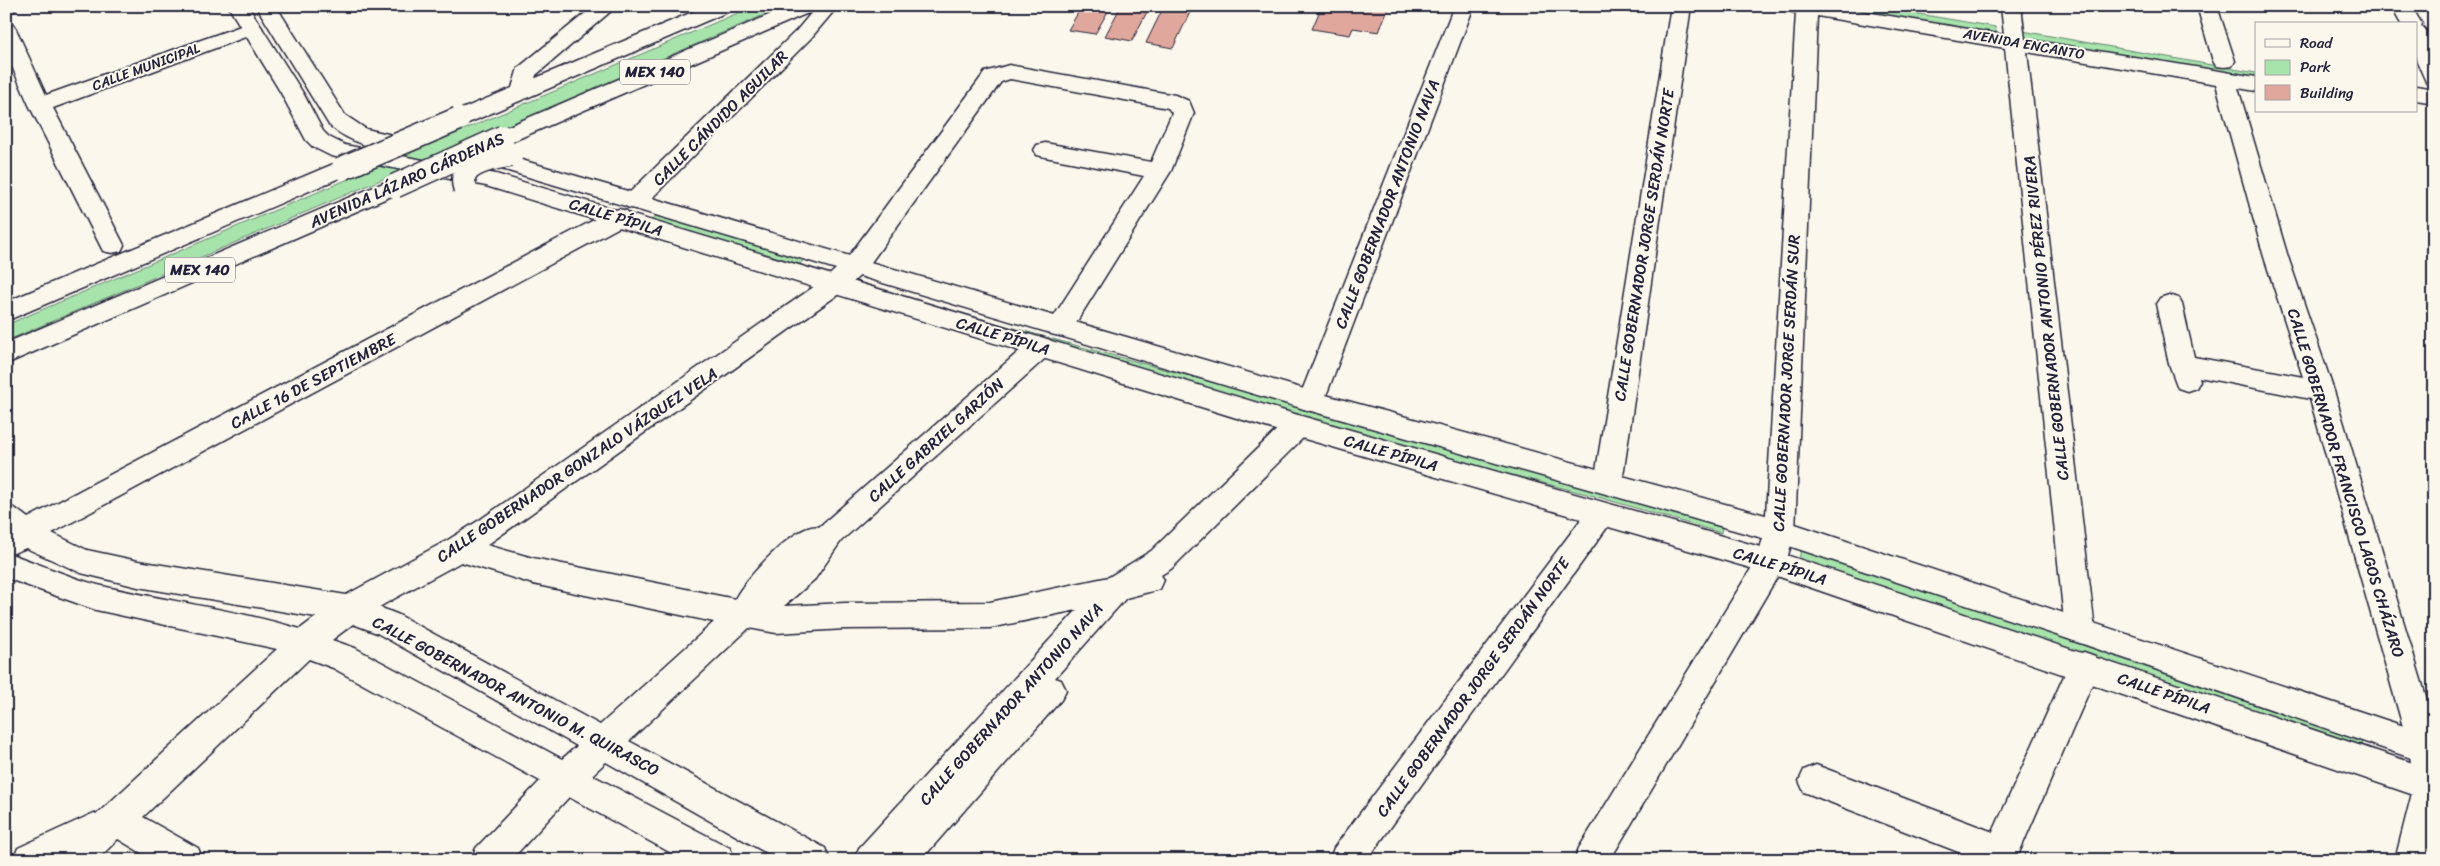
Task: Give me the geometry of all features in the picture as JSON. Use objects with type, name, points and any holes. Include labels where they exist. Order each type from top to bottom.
[{"type":"main road","points":[[238,6],[292,93],[314,135],[341,160]]},
{"type":"main road","name":"CALLE PÍPILA","points":[[266,6],[338,120],[354,134],[507,163],[834,285],[1050,337]]},
{"type":"main road","points":[[522,91],[526,73],[607,6]]},
{"type":"main road","name":"MEX 140","points":[[6,312],[341,160],[458,120],[522,91],[725,6]]},
{"type":"main road","name":"AVENIDA LÁZARO CÁRDENAS","points":[[6,354],[395,186],[507,146],[808,6]]},
{"type":"main road","name":"CALLE CÁNDIDO AGUILAR","points":[[627,209],[804,34],[828,6]]},
{"type":"main road","name":"CALLE GOBERNADOR ANTONIO NAVA","points":[[898,860],[1155,570],[1304,414],[1464,6]]},
{"type":"main road","name":"CALLE GOBERNADOR JORGE SERDÁN NORTE","points":[[1608,483],[1681,6]]},
{"type":"main road","name":"AVENIDA ENCANTO","points":[[1912,6],[2013,24],[2225,70],[2255,84]]},
{"type":"main road","name":"CALLE GOBERNADOR FRANCISCO LAGOS CHÁZARO","points":[[2207,6],[2276,257],[2321,390],[2429,749],[2432,786],[2412,860]]},
{"type":"main road","points":[[2401,6],[2411,22]]},
{"type":"main road","name":"AVENIDA ENCANTO","points":[[1802,7],[2013,24]]},
{"type":"main road","name":"CALLE GOBERNADOR JORGE SERDÁN SUR","points":[[1590,860],[1771,562],[1780,531],[1802,7]]},
{"type":"main road","points":[[782,17],[796,22],[804,34]]},
{"type":"main road","name":"CALLE GOBERNADOR ANTONIO PÉREZ RIVERA","points":[[2013,24],[2080,630]]},
{"type":"main road","name":"CALLE MUNICIPAL","points":[[40,105],[252,28]]},
{"type":"main road","points":[[6,29],[40,105],[112,245]]},
{"type":"main road","points":[[2418,36],[2434,77]]},
{"type":"main road","name":"AVENIDA ENCANTO","points":[[2225,70],[2255,66]]},
{"type":"main road","name":"CALLE GOBERNADOR GONZALO VÁZQUEZ VELA","points":[[115,818],[306,642],[349,609],[458,549],[579,467],[834,285],[855,266],[993,77],[1000,73],[1009,72],[1165,100],[1175,102],[1181,106]]},
{"type":"main road","points":[[2418,93],[2434,96]]},
{"type":"main road","name":"CALLE GABRIEL GARZÓN","points":[[488,860],[566,777],[602,742],[743,615],[764,605],[793,581],[823,549],[831,533],[1050,337],[1158,171],[1183,113],[1181,106]]},
{"type":"main road","points":[[2418,110],[2434,112]]},
{"type":"main road","points":[[507,146],[527,158],[614,186],[627,209],[554,213],[465,188],[462,183],[462,177],[473,166],[495,157],[507,146]]},
{"type":"main road","points":[[1045,150],[1158,171]]},
{"type":"main road","name":"CALLE PÍPILA","points":[[341,160],[488,179],[627,209],[855,266],[1050,337],[1304,414],[1601,514],[1771,562],[2084,666],[2432,786]]},
{"type":"main road","name":"CALLE 16 DE SEPTIEMBRE","points":[[13,531],[627,209]]},
{"type":"main road","points":[[2169,304],[2185,372],[2321,390]]},
{"type":"main road","name":"CALLE PÍPILA","points":[[1304,414],[1608,483],[1780,531],[2080,630],[2429,749]]},
{"type":"main road","name":"CALLE GOBERNADOR JORGE SERDÁN NORTE","points":[[1346,860],[1601,514]]},
{"type":"main road","name":"CALLE GOBERNADOR ANTONIO M. QUIRASCO","points":[[13,531],[81,561],[128,572],[349,609],[388,624],[813,860]]},
{"type":"main road","points":[[458,549],[533,571],[743,615],[776,620],[845,616],[946,617],[990,615],[1118,587]]},
{"type":"main road","points":[[6,565],[46,581],[96,597],[262,630],[306,642],[344,658],[718,860]]},
{"type":"main road","name":"CALLE GOBERNADOR ANTONIO NAVA","points":[[871,860],[1118,587],[1155,570]]},
{"type":"main road","points":[[1816,782],[2000,856],[2084,666]]},
{"type":"main road","points":[[30,860],[115,818]]},
{"type":"main road","points":[[72,860],[115,818]]},
{"type":"main road","points":[[115,818],[186,860]]},
{"type":"green space","points":[[754,6],[785,6],[6,341],[6,325]]},
{"type":"green space","points":[[1819,6],[1872,6],[1995,27],[1998,40]]},
{"type":"green space","points":[[2017,30],[2255,73],[2255,86],[2018,43]]},
{"type":"green space","points":[[655,216],[807,256],[798,266],[649,223]]},
{"type":"green space","points":[[863,285],[1049,338],[1723,521],[1721,533],[1598,497],[1285,417]]},
{"type":"green space","points":[[1801,548],[2360,732],[2362,748],[1799,561]]},
{"type":"building","points":[[1082,6],[1111,6],[1095,34],[1068,30]]},
{"type":"building","points":[[1121,6],[1150,6],[1132,41],[1105,36]]},
{"type":"building","points":[[1164,6],[1193,6],[1173,48],[1146,43]]},
{"type":"building","points":[[1311,6],[1389,6],[1379,32],[1353,28],[1350,35],[1312,29],[1321,8]]}]
